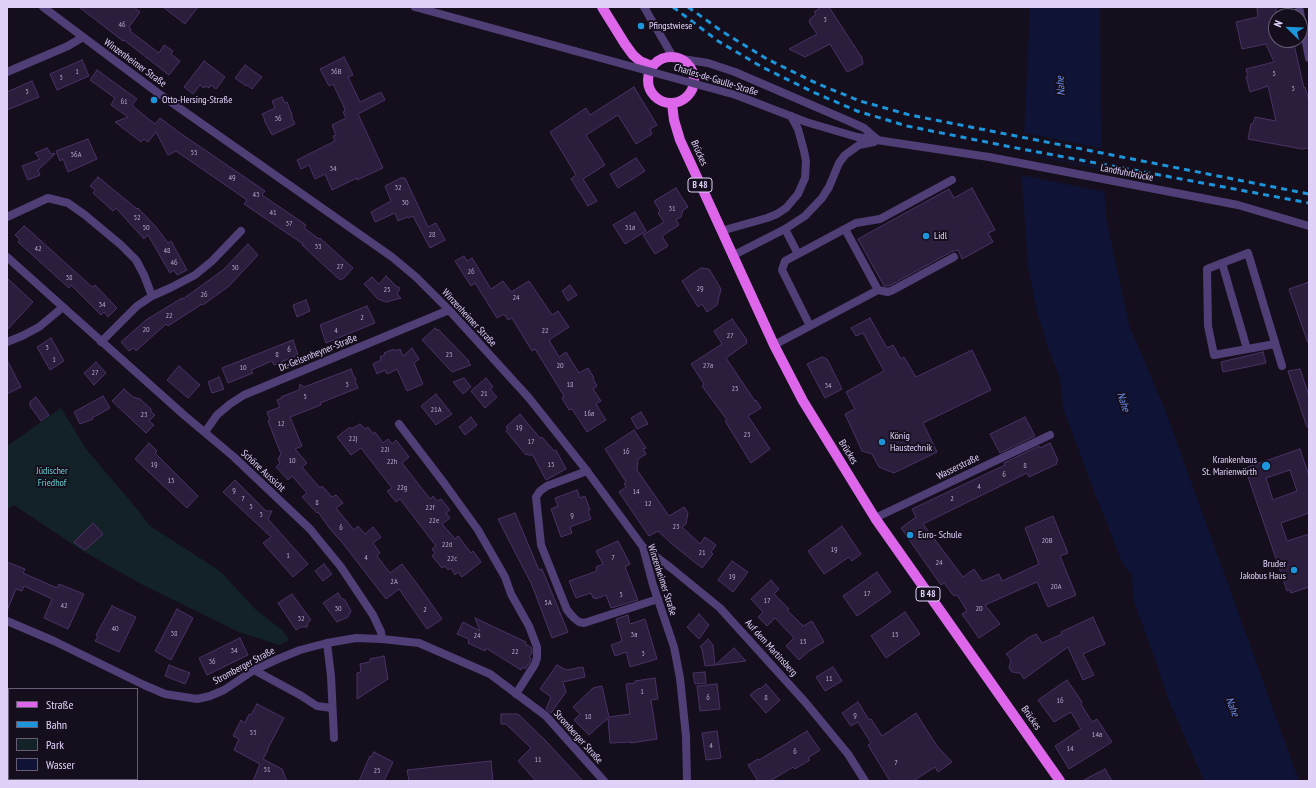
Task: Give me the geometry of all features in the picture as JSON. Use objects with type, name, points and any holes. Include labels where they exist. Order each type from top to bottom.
[{"type":"main road","points":[[602,7],[624,44],[633,55],[640,61],[652,66]]},
{"type":"main road","points":[[661,58],[678,58],[688,64],[694,78],[694,85],[691,92],[680,102],[672,104],[665,103],[652,95],[647,81],[648,73],[652,66],[661,58]]},
{"type":"main road","name":"Brückes","points":[[672,104],[674,120],[680,140],[732,256],[774,345],[803,401],[875,518],[1060,781]]},
{"type":"street","name":"Winzenheimer Straße","points":[[44,7],[158,93],[392,257],[416,277],[449,310],[529,398],[587,471],[643,547],[674,647],[680,678],[686,736],[687,781]]},
{"type":"street","name":"Charles-de-Gaulle-Straße","points":[[415,7],[736,95],[847,135],[1013,161]]},
{"type":"street","points":[[644,7],[678,58],[708,63],[735,72],[864,128],[879,141]]},
{"type":"street","points":[[1299,7],[1309,58]]},
{"type":"street","points":[[7,72],[68,46],[83,37]]},
{"type":"street","points":[[721,231],[777,214],[786,208],[798,194],[805,178],[806,161],[798,129],[791,116]]},
{"type":"street","points":[[732,256],[785,229],[805,216],[822,198],[829,187],[839,163],[845,155],[859,145],[879,141]]},
{"type":"street","name":"Landfuhrbrücke","points":[[1013,161],[1238,205],[1284,218]]},
{"type":"street","points":[[810,326],[782,270],[785,261],[856,223],[880,219],[952,180]]},
{"type":"street","points":[[7,216],[48,198],[68,203],[121,245],[136,260],[144,275],[152,296]]},
{"type":"street","points":[[1284,218],[1309,226]]},
{"type":"street","points":[[1284,218],[1309,232]]},
{"type":"street","points":[[785,229],[798,254]]},
{"type":"street","points":[[845,229],[878,290]]},
{"type":"street","points":[[102,342],[137,306],[152,296],[195,275],[212,261],[241,231]]},
{"type":"street","points":[[1275,344],[1214,355],[1208,326],[1207,269],[1248,253],[1282,366]]},
{"type":"street","name":"Schöne Aussicht","points":[[7,256],[62,307],[254,476],[310,529],[341,567],[373,615],[381,632],[382,639]]},
{"type":"street","points":[[774,345],[878,290],[888,292],[893,290],[954,258]]},
{"type":"street","points":[[1222,263],[1247,349]]},
{"type":"street","points":[[7,342],[39,327],[62,307]]},
{"type":"street","name":"Dr.-Geisenheyner-Straße","points":[[205,432],[218,415],[230,404],[244,395],[449,310]]},
{"type":"street","points":[[399,424],[478,530],[505,577],[511,594],[536,642],[538,653],[535,664],[516,694]]},
{"type":"street","name":"Wasserstraße","points":[[875,518],[1050,434]]},
{"type":"street","points":[[587,471],[547,486],[540,491],[536,497],[541,546],[567,610],[579,622],[584,623],[658,599]]},
{"type":"street","name":"Auf dem Martinsberg","points":[[643,547],[720,608],[806,702],[848,754],[865,781]]},
{"type":"street","name":"Stromberger Straße","points":[[7,622],[54,641],[165,694],[197,699],[210,696],[224,690],[254,670],[300,650],[327,643],[356,638],[419,642],[490,674],[546,716],[604,781]]},
{"type":"street","points":[[327,643],[331,676],[334,738]]},
{"type":"street","points":[[254,670],[317,706],[332,708]]},
{"type":"green space","name":"Jüdischer Friedhof","points":[[61,408],[86,449],[150,526],[220,571],[254,608],[283,631],[289,640],[279,645],[239,632],[143,585],[83,551],[14,505],[7,509],[7,446]]},
{"type":"water","name":"Nahe","points":[[1030,7],[1100,7],[1101,130],[1106,218],[1129,325],[1164,407],[1299,781],[1204,781],[1169,701],[1133,599],[1132,576],[1122,563],[1063,408],[1060,378],[1049,351],[1037,312],[1028,267],[1022,182]]},
{"type":"pier","points":[[1022,132],[1104,149],[1105,168],[1021,152]]},
{"type":"pier","points":[[1021,153],[1105,170],[1106,192],[1020,175]]},
{"type":"building","points":[[79,7],[134,7],[140,12],[129,27],[131,29],[130,31],[159,53],[164,45],[173,51],[171,54],[180,61],[169,75]]},
{"type":"building","points":[[163,7],[198,7],[185,24]]},
{"type":"building","points":[[821,7],[829,7],[862,58],[863,64],[847,72],[830,44],[805,57],[789,49],[817,34],[809,20],[816,14],[814,12]]},
{"type":"building","points":[[1276,7],[1268,8],[1268,48],[1295,48],[1304,88],[1305,87],[1309,101],[1309,148],[1302,149],[1248,139],[1251,124],[1253,124],[1255,117],[1276,121],[1268,86],[1250,92],[1246,77],[1248,77],[1246,69],[1274,62],[1266,44],[1242,49],[1236,22],[1258,17],[1257,8]]},
{"type":"building","points":[[344,57],[353,75],[348,77],[360,102],[381,92],[385,100],[358,114],[383,168],[332,190],[325,174],[315,179],[309,165],[301,169],[297,160],[335,141],[333,136],[336,135],[332,125],[346,118],[343,112],[345,111],[344,107],[333,84],[329,86],[320,69]]},
{"type":"building","points":[[82,60],[89,76],[57,90],[50,74]]},
{"type":"building","points":[[204,61],[225,77],[216,89],[211,85],[209,88],[206,86],[204,88],[200,85],[193,94],[184,87]]},
{"type":"building","points":[[245,65],[262,77],[252,89],[235,78]]},
{"type":"building","points":[[97,70],[137,99],[132,105],[155,124],[160,118],[265,191],[262,195],[306,225],[304,228],[319,239],[320,238],[353,268],[344,278],[340,280],[302,245],[303,244],[244,204],[247,200],[176,151],[168,155],[156,132],[148,142],[144,139],[141,142],[115,122],[128,117],[111,105],[115,98],[90,80]]},
{"type":"building","points":[[32,81],[39,97],[7,110],[7,92]]},
{"type":"building","points":[[634,87],[657,125],[650,129],[652,134],[636,144],[618,115],[586,135],[605,165],[583,179],[597,201],[588,206],[571,179],[576,175],[550,132],[586,108],[590,115]]},
{"type":"building","points":[[282,97],[285,103],[287,102],[295,124],[272,135],[262,114],[275,108],[272,101]]},
{"type":"building","points":[[88,139],[97,159],[68,172],[63,159],[60,161],[56,151]]},
{"type":"building","points":[[47,148],[51,154],[55,154],[38,170],[40,175],[28,180],[22,166],[40,159],[35,153]]},
{"type":"building","points":[[636,158],[645,171],[618,188],[610,174]]},
{"type":"building","points":[[98,177],[137,209],[138,208],[156,227],[168,243],[171,241],[187,270],[177,275],[174,270],[170,273],[148,235],[144,239],[116,208],[113,211],[93,193],[95,190],[90,186]]},
{"type":"building","points":[[401,178],[405,178],[428,227],[436,223],[445,240],[430,248],[413,216],[398,221],[395,213],[375,222],[371,212],[391,201],[385,186]]},
{"type":"building","points":[[676,188],[688,207],[683,210],[681,217],[676,220],[679,225],[662,236],[668,246],[655,254],[643,235],[664,222],[658,213],[660,211],[654,201]]},
{"type":"building","name":"Lidl","points":[[972,188],[995,230],[988,233],[993,242],[962,259],[958,250],[951,252],[891,285],[884,286],[858,239],[949,189],[954,198]]},
{"type":"building","points":[[635,212],[646,231],[625,244],[613,225]]},
{"type":"building","points":[[24,226],[92,287],[95,285],[117,308],[108,317],[104,312],[101,315],[71,285],[69,288],[18,242],[20,240],[15,235]]},
{"type":"building","points":[[248,244],[258,255],[229,286],[203,305],[202,304],[168,326],[166,324],[136,351],[134,348],[129,351],[121,342],[146,320],[182,298],[183,299],[223,270]]},
{"type":"building","points":[[464,256],[467,261],[472,258],[491,289],[503,281],[511,292],[529,281],[552,315],[558,311],[569,327],[549,340],[559,357],[566,352],[579,373],[588,368],[597,386],[593,389],[601,401],[596,404],[606,420],[587,432],[572,409],[569,410],[562,398],[564,396],[535,349],[532,351],[512,318],[508,320],[504,314],[497,318],[475,283],[471,286],[455,261]]},
{"type":"building","points":[[701,268],[709,269],[721,289],[717,305],[707,312],[702,304],[698,307],[682,281]]},
{"type":"building","points":[[386,276],[400,288],[397,294],[401,298],[386,302],[378,299],[364,284],[372,277],[379,284]]},
{"type":"building","points":[[7,278],[33,302],[7,330]]},
{"type":"building","points":[[1309,282],[1309,342],[1308,343],[1289,289]]},
{"type":"building","points":[[570,285],[577,295],[568,301],[562,291]]},
{"type":"building","points":[[306,300],[310,311],[297,317],[293,305]]},
{"type":"building","points":[[367,306],[375,323],[326,343],[320,325]]},
{"type":"building","points":[[870,318],[887,348],[893,345],[901,359],[904,357],[916,377],[972,350],[991,390],[923,423],[937,452],[894,473],[879,467],[872,454],[862,451],[845,414],[855,409],[846,392],[884,371],[863,333],[856,336],[851,328]]},
{"type":"building","points":[[732,319],[747,340],[747,343],[726,358],[761,408],[748,416],[770,449],[751,463],[725,421],[727,420],[702,386],[704,384],[691,364],[722,344],[714,331]]},
{"type":"building","points":[[435,328],[437,330],[438,329],[469,361],[468,362],[471,365],[452,372],[422,340]]},
{"type":"building","points":[[51,338],[64,361],[50,370],[37,347]]},
{"type":"building","points":[[293,340],[298,355],[274,365],[272,361],[251,370],[253,373],[228,383],[222,368]]},
{"type":"building","points":[[412,348],[419,359],[414,363],[423,384],[407,391],[397,369],[387,374],[385,370],[377,374],[373,364],[381,360],[380,357],[385,355],[384,353],[394,349],[395,351],[400,349],[403,356]]},
{"type":"building","points":[[1263,352],[1266,363],[1223,372],[1221,362]]},
{"type":"building","points":[[822,357],[827,359],[842,389],[825,398],[807,364]]},
{"type":"building","points":[[7,360],[21,387],[7,394]]},
{"type":"building","points":[[96,362],[106,373],[94,385],[84,373]]},
{"type":"building","points":[[179,366],[200,385],[188,398],[167,380]]},
{"type":"building","points":[[351,369],[354,377],[356,378],[355,381],[358,388],[290,417],[302,446],[295,449],[307,463],[302,467],[320,488],[322,486],[332,497],[336,495],[343,503],[336,508],[354,530],[358,526],[365,534],[373,527],[381,537],[373,543],[380,553],[377,556],[390,573],[402,564],[423,592],[442,619],[427,629],[399,589],[386,599],[318,512],[317,513],[302,497],[307,493],[292,476],[288,480],[276,467],[280,463],[278,459],[281,454],[268,421],[270,420],[267,412],[280,407],[277,400],[299,390],[300,384],[304,387]]},
{"type":"building","points":[[1300,369],[1309,396],[1309,427],[1307,427],[1288,371]]},
{"type":"building","points":[[219,377],[224,389],[212,393],[208,382]]},
{"type":"building","points":[[464,378],[471,387],[463,394],[453,382]]},
{"type":"building","points":[[486,378],[493,387],[490,389],[497,397],[485,408],[471,391]]},
{"type":"building","points":[[124,389],[133,397],[140,399],[155,415],[149,421],[154,425],[146,433],[112,401]]},
{"type":"building","points":[[436,394],[452,414],[436,425],[421,406]]},
{"type":"building","points":[[103,396],[110,408],[92,418],[93,419],[80,424],[74,412]]},
{"type":"building","points":[[36,397],[49,415],[41,421],[30,406],[30,402]]},
{"type":"building","points":[[641,412],[648,424],[637,429],[631,418]]},
{"type":"building","points":[[520,414],[540,438],[542,437],[554,451],[556,450],[566,469],[546,480],[532,454],[530,456],[528,454],[526,455],[506,431],[508,429],[506,427]]},
{"type":"building","points":[[471,417],[477,425],[465,435],[459,427]]},
{"type":"building","points":[[1025,417],[1035,436],[1000,453],[990,434]]},
{"type":"building","points":[[360,424],[365,429],[368,427],[373,434],[375,432],[383,443],[388,439],[392,444],[396,440],[409,457],[402,463],[430,499],[433,496],[437,501],[441,499],[450,510],[446,513],[450,518],[442,524],[455,539],[458,536],[471,553],[473,551],[481,562],[462,577],[458,572],[455,575],[451,568],[448,570],[445,566],[442,568],[432,556],[435,553],[432,549],[436,546],[400,499],[396,502],[387,491],[392,488],[361,448],[351,455],[337,437],[350,427],[351,429]]},
{"type":"building","points":[[634,430],[646,448],[643,449],[646,454],[638,459],[637,470],[669,516],[684,507],[688,513],[686,524],[682,527],[700,544],[705,537],[716,545],[711,552],[713,554],[702,568],[658,531],[649,536],[619,492],[626,487],[624,484],[626,482],[605,449]]},
{"type":"building","points":[[149,443],[157,451],[155,453],[198,496],[187,508],[135,459]]},
{"type":"building","points":[[1050,443],[1058,461],[1056,462],[1057,464],[1029,477],[1027,473],[923,524],[963,577],[974,569],[982,581],[999,574],[1002,581],[1039,564],[1025,528],[1053,516],[1068,553],[1060,556],[1076,595],[1048,607],[1037,582],[985,605],[1000,624],[979,638],[962,614],[967,611],[958,596],[953,595],[944,583],[941,585],[901,528],[916,517],[912,509],[1005,465],[1004,463],[1039,446],[1040,448]]},
{"type":"building","points":[[1300,449],[1309,476],[1309,513],[1281,523],[1287,541],[1309,534],[1309,587],[1291,593],[1290,590],[1287,591],[1245,468]],"holes":[[[1290,470],[1297,491],[1273,500],[1266,478]]]},
{"type":"building","points":[[235,480],[266,511],[272,511],[268,519],[308,564],[293,577],[263,543],[271,537],[223,492]]},
{"type":"building","points":[[577,490],[580,498],[585,496],[590,510],[588,511],[591,519],[570,527],[572,533],[561,537],[551,509],[558,506],[555,498]]},
{"type":"building","points":[[515,513],[539,570],[542,569],[568,632],[552,638],[532,585],[498,519]]},
{"type":"building","points":[[93,523],[103,534],[85,550],[74,542]]},
{"type":"building","points":[[842,526],[861,554],[852,561],[849,557],[824,574],[808,551]]},
{"type":"building","points":[[618,541],[630,564],[625,567],[638,600],[611,608],[606,595],[596,599],[593,598],[591,593],[576,598],[569,581],[597,571],[596,567],[603,564],[596,551]]},
{"type":"building","points":[[732,561],[748,572],[733,592],[718,580]]},
{"type":"building","points":[[7,562],[25,569],[23,573],[57,588],[59,584],[84,594],[68,629],[44,618],[52,599],[24,586],[22,591],[16,589],[7,611]]},
{"type":"building","points":[[324,564],[332,574],[323,581],[315,571]]},
{"type":"building","points":[[877,572],[891,592],[857,616],[843,596]]},
{"type":"building","points":[[771,580],[779,589],[774,594],[789,609],[787,610],[803,626],[812,621],[824,642],[809,651],[799,660],[786,646],[794,638],[775,618],[767,626],[758,617],[763,612],[751,599]]},
{"type":"building","points":[[338,593],[341,598],[345,600],[351,611],[348,617],[337,622],[323,603]]},
{"type":"building","points":[[292,594],[311,620],[308,622],[307,627],[301,627],[296,630],[278,603]]},
{"type":"building","points":[[112,606],[136,617],[119,652],[95,641],[98,636],[96,635]]},
{"type":"building","points":[[177,609],[193,618],[171,660],[155,651]]},
{"type":"building","points":[[905,612],[920,634],[886,658],[871,636]]},
{"type":"building","points":[[699,614],[709,625],[699,639],[687,627]]},
{"type":"building","points":[[628,615],[630,624],[645,619],[657,659],[630,667],[626,652],[615,656],[611,645],[622,641],[616,619]]},
{"type":"building","points":[[1093,617],[1105,644],[1083,654],[1094,675],[1083,680],[1068,647],[1024,679],[1020,673],[1012,672],[1009,668],[1011,660],[1006,654],[1028,638],[1036,634],[1042,643]]},
{"type":"building","points":[[475,618],[526,642],[525,644],[532,648],[532,653],[529,657],[531,658],[530,662],[525,669],[523,667],[521,670],[486,648],[485,651],[468,643],[469,639],[457,634],[463,622],[480,631]]},
{"type":"building","points":[[240,638],[248,655],[207,675],[199,658]]},
{"type":"building","points":[[708,639],[713,645],[715,665],[705,666],[702,649],[700,647]]},
{"type":"building","points":[[734,648],[746,661],[715,665]]},
{"type":"building","points":[[384,656],[388,679],[357,699],[357,673],[361,672],[360,664],[370,662],[370,659]]},
{"type":"building","points":[[169,665],[190,673],[185,684],[165,676]]},
{"type":"building","points":[[557,665],[566,670],[583,667],[585,677],[563,682],[566,692],[551,713],[546,709],[551,697],[540,689]]},
{"type":"building","points":[[833,667],[842,681],[825,691],[816,677]]},
{"type":"building","points":[[705,672],[706,683],[695,684],[693,673]]},
{"type":"building","points":[[655,678],[658,699],[651,700],[657,739],[631,743],[610,743],[608,718],[589,735],[574,720],[580,714],[573,707],[593,688],[602,686],[609,717],[630,714],[626,684]]},
{"type":"building","points":[[1067,680],[1082,702],[1081,704],[1092,722],[1097,719],[1112,742],[1069,769],[1055,746],[1081,729],[1071,712],[1054,722],[1038,700]]},
{"type":"building","points":[[717,684],[720,709],[700,711],[697,686]]},
{"type":"building","points":[[766,684],[780,700],[766,713],[750,695]]},
{"type":"building","points":[[858,702],[869,720],[871,719],[882,736],[916,713],[937,746],[952,762],[938,772],[935,767],[913,781],[890,781],[868,745],[871,743],[858,722],[851,726],[842,713]]},
{"type":"building","points":[[257,704],[284,718],[263,759],[282,769],[287,781],[253,781],[260,764],[234,750],[239,739],[233,736],[241,720],[245,723],[249,714],[251,715]]},
{"type":"building","points":[[501,714],[518,714],[546,741],[583,781],[536,781],[518,761],[531,748],[506,724],[501,724]]},
{"type":"building","points":[[717,731],[721,758],[706,760],[702,733]]},
{"type":"building","points":[[807,731],[820,750],[808,758],[810,760],[795,769],[793,767],[770,781],[758,781],[748,765]]},
{"type":"building","points":[[374,752],[393,762],[384,781],[359,781],[370,756],[371,757]]},
{"type":"building","points":[[491,761],[493,781],[409,781],[407,770]]},
{"type":"building","points":[[1105,769],[1112,781],[1082,781]]},
{"type":"railway","points":[[673,7],[718,41],[762,67],[813,92],[857,111],[907,126],[1309,203]]},
{"type":"railway","points":[[688,7],[723,32],[767,59],[818,84],[860,101],[910,115],[1309,194]]},
{"type":"place","name":"Pfingstwiese","points":[[641,26]]},
{"type":"place","name":"Otto-Hersing-Straße","points":[[154,100]]},
{"type":"place","name":"Lidl","points":[[926,236]]},
{"type":"place","name":"König Haustechnik","points":[[882,442]]},
{"type":"place","name":"Krankenhaus St. Marienwörth","points":[[1266,466]]},
{"type":"place","name":"Euro- Schule","points":[[910,535]]},
{"type":"place","name":"Bruder Jakobus Haus","points":[[1294,570]]}]
